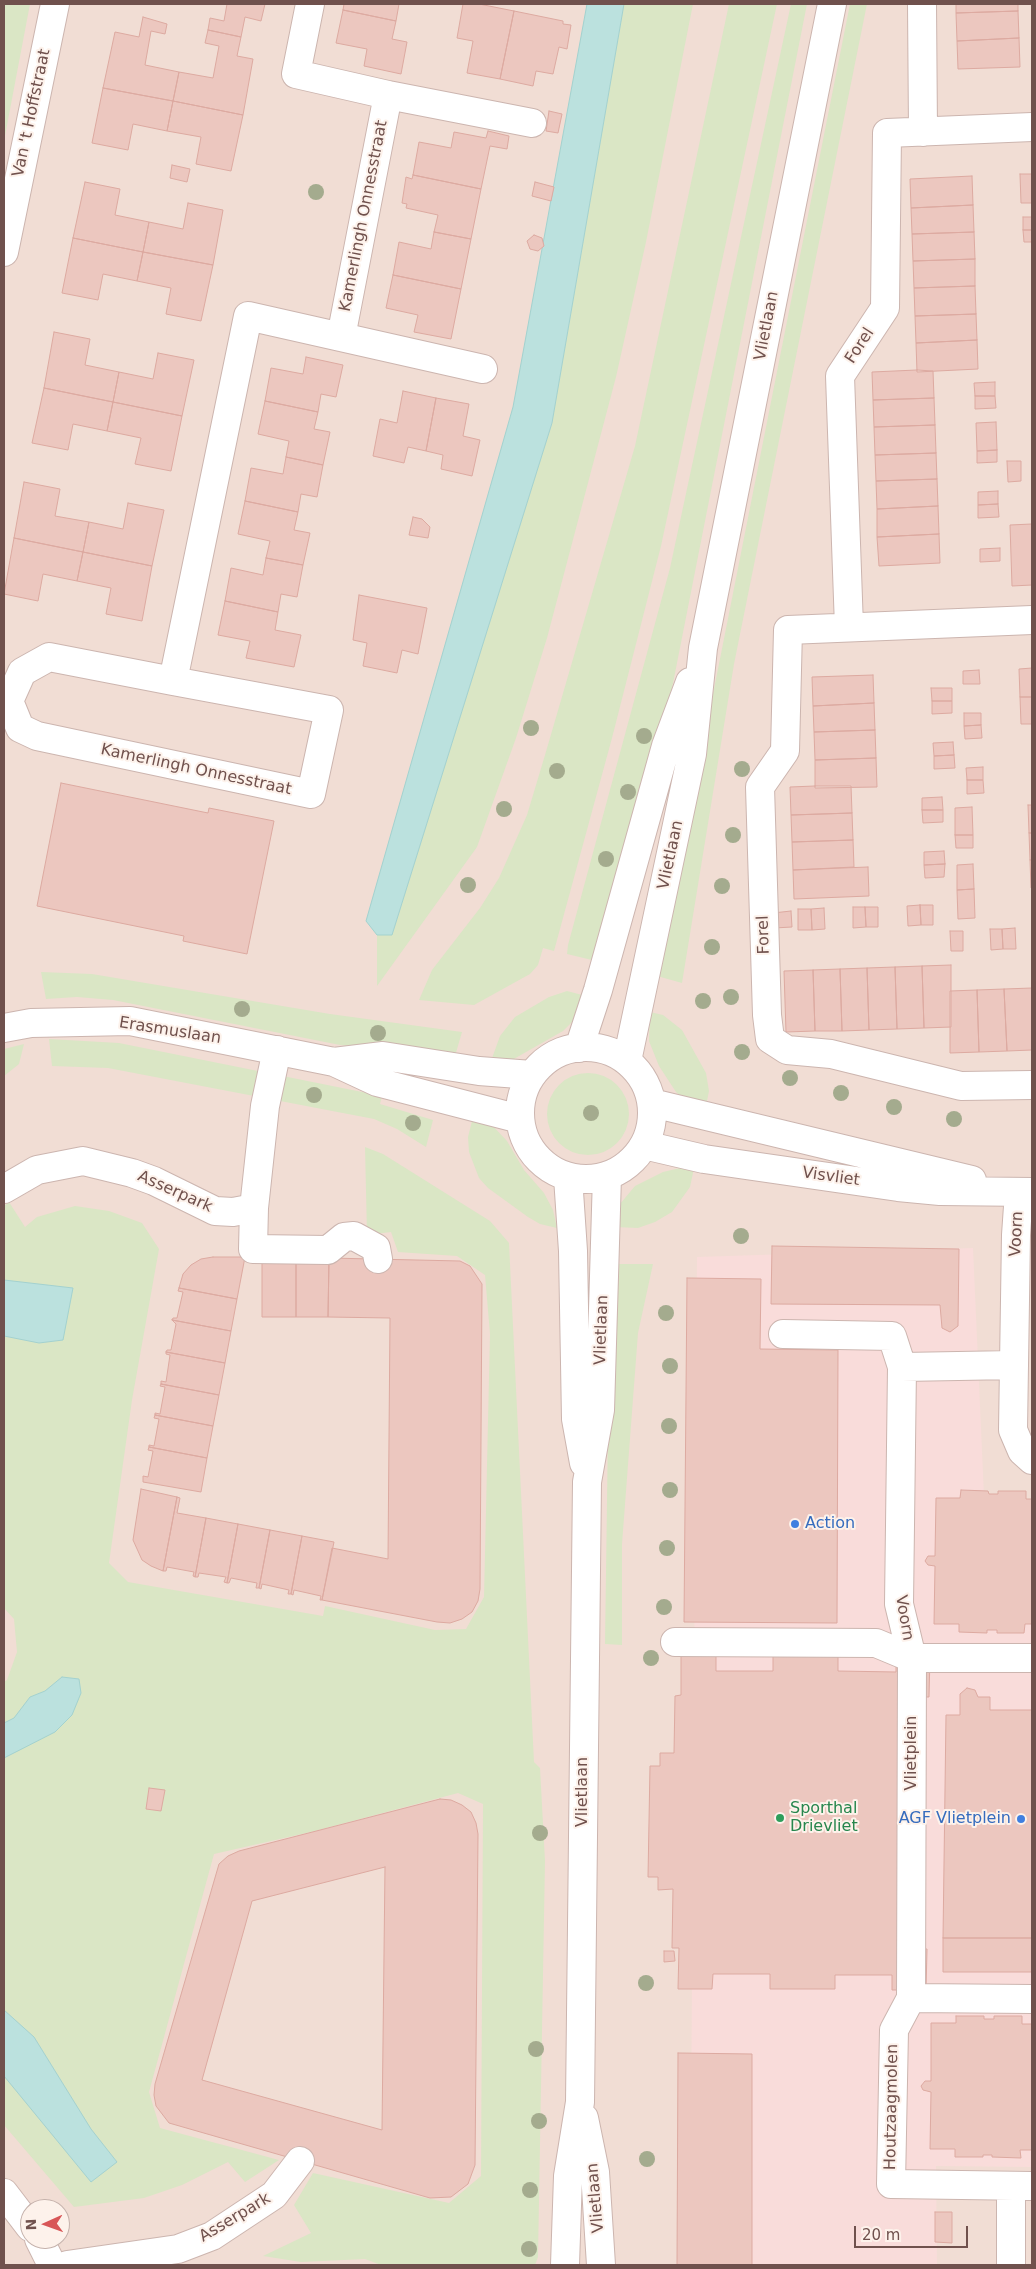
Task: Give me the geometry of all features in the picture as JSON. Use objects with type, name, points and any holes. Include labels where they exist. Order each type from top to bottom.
[{"type":"street","name":"Van 't Hoffstraat","points":[[4,252],[55,4]]},
{"type":"street","points":[[310,4],[296,74],[388,95],[532,123]]},
{"type":"street","name":"Vlietlaan","points":[[627,1061],[692,754],[703,648],[832,4]]},
{"type":"street","points":[[922,4],[923,132]]},
{"type":"street","name":"Kamerlingh Onnesstraat","points":[[341,337],[388,95]]},
{"type":"street","name":"Forel","points":[[849,627],[840,376],[885,308],[887,133],[1032,127]]},
{"type":"street","points":[[173,681],[248,316],[483,369]]},
{"type":"street","name":"Forel","points":[[1032,620],[788,630],[785,751],[760,787],[767,1015],[770,1039],[787,1050],[830,1054],[961,1086],[1032,1085]]},
{"type":"street","name":"Vlietlaan","points":[[579,1048],[598,990],[666,746],[703,648]]},
{"type":"street","name":"Kamerlingh Onnesstraat","points":[[49,658],[329,710],[311,794],[37,736],[20,728],[6,700],[22,672],[49,658]]},
{"type":"street","name":"Erasmuslaan","points":[[4,1028],[31,1023],[130,1021],[334,1062],[377,1082],[520,1119]]},
{"type":"street","points":[[579,1048],[596,1048],[612,1052],[627,1061],[639,1073],[647,1087],[652,1103],[652,1118],[644,1145],[635,1159],[622,1169],[608,1176],[581,1180],[568,1177],[544,1165],[527,1144],[520,1119],[521,1104],[532,1075],[552,1056],[579,1048]]},
{"type":"street","points":[[277,1050],[265,1106],[254,1208],[252,1249],[328,1250],[344,1237],[354,1236],[376,1248],[378,1259]]},
{"type":"street","name":"Erasmuslaan","points":[[334,1062],[383,1056],[479,1071],[532,1075]]},
{"type":"street","name":"Visvliet","points":[[652,1103],[1026,1192]]},
{"type":"street","name":"Visvliet","points":[[644,1145],[704,1159],[898,1187],[940,1191],[1026,1192]]},
{"type":"street","name":"Asserpark","points":[[4,1189],[37,1170],[83,1161],[132,1173],[154,1181],[215,1211],[233,1212],[254,1208]]},
{"type":"street","name":"Vlietlaan","points":[[565,2265],[568,2176],[580,2102],[587,1482],[600,1410],[608,1176]]},
{"type":"street","name":"Vlietlaan","points":[[568,1177],[573,1251],[576,1419],[587,1482]]},
{"type":"street","name":"Voorn","points":[[1026,1192],[1016,1235],[1013,1430],[1022,1451],[1032,1460]]},
{"type":"street","name":"Voorn","points":[[783,1334],[892,1336],[902,1367],[899,1604],[912,1658]]},
{"type":"street","points":[[902,1367],[1014,1365]]},
{"type":"street","name":"Voorn","points":[[675,1642],[876,1643],[912,1658]]},
{"type":"street","points":[[912,1658],[1032,1658]]},
{"type":"street","name":"Vlietplein","points":[[894,2030],[911,1998],[912,1658]]},
{"type":"street","points":[[911,1998],[1032,1999]]},
{"type":"street","name":"Houtzaagmolen","points":[[894,2030],[891,2184],[1022,2186],[1011,2265]]},
{"type":"street","name":"Vlietlaan","points":[[580,2102],[595,2172],[601,2265]]},
{"type":"street","name":"Asserpark","points":[[67,2265],[178,2249],[212,2236],[274,2196],[300,2161]]},
{"type":"street","points":[[6,2200],[20,2216]]},
{"type":"street","points":[[44,2249],[52,2265]]},
{"type":"shaded area","points":[[4,4],[1032,4],[1032,2265],[4,2265]]},
{"type":"shaded area","points":[[973,1248],[986,1541],[1032,1542],[1032,2167],[936,2166],[937,2265],[690,2265],[697,1257]]},
{"type":"green space","points":[[4,4],[30,4],[4,141]]},
{"type":"green space","points":[[624,4],[693,4],[646,242],[616,377],[547,638],[516,738],[477,847],[377,986],[377,935],[392,935],[552,423]]},
{"type":"green space","points":[[729,4],[777,4],[661,546],[612,738],[554,951],[543,948],[538,965],[530,974],[474,1005],[419,1000],[432,970],[480,908],[499,878],[527,815],[635,446]]},
{"type":"green space","points":[[791,4],[807,4],[662,739],[596,961],[567,954],[568,945],[670,568]]},
{"type":"green space","points":[[850,4],[867,4],[734,664],[682,983],[657,976]]},
{"type":"green space","points":[[41,972],[92,974],[330,1014],[462,1032],[455,1056],[340,1045],[113,1000],[77,997],[46,999]]},
{"type":"green space","points":[[567,991],[586,996],[573,1021],[563,1031],[512,1060],[491,1061],[500,1036],[515,1017],[549,997]]},
{"type":"green space","points":[[650,1012],[663,1015],[682,1030],[706,1073],[709,1091],[706,1106],[684,1099],[676,1092],[659,1066],[649,1041]]},
{"type":"green space","points":[[49,1039],[119,1043],[382,1096],[380,1104],[433,1120],[426,1147],[397,1129],[374,1119],[108,1068],[52,1066]]},
{"type":"green space","points":[[24,1044],[19,1064],[4,1076],[4,1049]]},
{"type":"green space","points":[[580,1073],[596,1073],[611,1080],[622,1091],[629,1106],[626,1130],[617,1143],[596,1155],[580,1155],[565,1148],[554,1137],[547,1122],[547,1106],[554,1091],[565,1080]]},
{"type":"green space","points":[[473,1117],[490,1123],[507,1141],[524,1170],[544,1193],[553,1210],[557,1228],[540,1224],[528,1217],[488,1188],[479,1178],[469,1152],[468,1137]]},
{"type":"green space","points":[[365,1147],[383,1154],[490,1221],[509,1243],[534,1762],[540,1768],[545,1861],[538,2257],[535,2265],[381,2265],[365,2259],[301,2262],[263,2256],[311,2233],[294,2205],[313,2173],[449,2203],[481,2176],[483,1804],[458,1793],[315,1831],[214,1854],[149,2092],[160,2128],[279,2160],[245,2182],[228,2162],[182,2185],[144,2198],[74,2207],[70,2199],[67,2199],[4,2125],[4,2076],[91,2182],[117,2162],[91,2129],[34,2037],[4,2010],[4,1758],[14,1753],[79,1679],[62,1677],[45,1691],[30,1697],[14,1718],[4,1723],[4,1682],[7,1680],[17,1652],[14,1619],[4,1608],[4,1336],[39,1343],[62,1340],[73,1288],[4,1280],[4,1206],[9,1202],[25,1227],[37,1217],[75,1206],[109,1211],[142,1223],[159,1249],[132,1400],[109,1563],[128,1582],[323,1616],[325,1606],[435,1630],[466,1629],[484,1597],[490,1334],[485,1275],[457,1256],[398,1252],[391,1232],[367,1235]]},
{"type":"green space","points":[[680,1168],[693,1168],[693,1173],[690,1187],[672,1212],[655,1222],[638,1228],[615,1227],[620,1204],[635,1186],[663,1172]]},
{"type":"green space","points":[[616,1264],[653,1264],[638,1333],[622,1544],[622,1645],[605,1644],[608,1429]]},
{"type":"water","points":[[587,4],[624,4],[552,423],[392,935],[377,935],[366,921],[513,407]]},
{"type":"water","points":[[4,1280],[73,1288],[63,1340],[39,1343],[4,1336]]},
{"type":"water","points":[[62,1677],[79,1679],[81,1693],[72,1715],[55,1732],[4,1758],[4,1723],[14,1718],[30,1697],[45,1691]]},
{"type":"water","points":[[4,2010],[34,2037],[91,2129],[117,2162],[91,2182],[4,2076]]},
{"type":"building","points":[[227,4],[265,4],[261,21],[245,17],[241,37],[208,30],[210,18],[224,21]]},
{"type":"building","points":[[344,4],[399,4],[396,21],[343,10]]},
{"type":"building","points":[[463,4],[479,4],[514,11],[500,79],[467,73],[473,41],[457,38]]},
{"type":"building","points":[[956,4],[1018,4],[1018,11],[956,13]]},
{"type":"building","points":[[343,10],[396,21],[392,39],[407,42],[401,74],[364,66],[367,49],[336,43]]},
{"type":"building","points":[[514,11],[563,21],[563,24],[571,25],[567,49],[559,47],[553,74],[536,71],[533,86],[500,79]]},
{"type":"building","points":[[1018,11],[1019,38],[957,41],[956,13]]},
{"type":"building","points":[[143,17],[167,24],[165,34],[151,31],[145,65],[179,72],[173,101],[103,88],[115,32],[139,37]]},
{"type":"building","points":[[208,30],[241,37],[237,56],[253,59],[243,115],[173,101],[179,72],[213,78],[219,46],[205,43]]},
{"type":"building","points":[[1019,38],[1020,67],[958,69],[957,41]]},
{"type":"building","points":[[103,88],[173,101],[167,131],[133,124],[128,150],[92,143]]},
{"type":"building","points":[[173,101],[243,115],[231,171],[196,164],[201,137],[167,131]]},
{"type":"building","points":[[549,111],[562,114],[558,133],[546,131]]},
{"type":"building","points":[[488,131],[509,136],[507,149],[490,146],[481,189],[413,175],[419,142],[451,148],[454,132],[486,138]]},
{"type":"building","points":[[172,165],[190,169],[187,182],[170,178]]},
{"type":"building","points":[[1020,174],[1032,174],[1032,203],[1021,203]]},
{"type":"building","points":[[413,175],[481,189],[471,239],[434,232],[438,215],[406,208],[407,204],[402,203],[406,177],[412,179]]},
{"type":"building","points":[[972,176],[973,205],[911,208],[910,179]]},
{"type":"building","points":[[85,182],[120,189],[115,215],[149,222],[143,252],[73,238]]},
{"type":"building","points":[[535,182],[554,187],[551,201],[532,196]]},
{"type":"building","points":[[188,203],[223,210],[213,265],[143,252],[149,222],[183,229]]},
{"type":"building","points":[[973,205],[974,232],[912,234],[911,208]]},
{"type":"building","points":[[1023,217],[1032,217],[1032,230],[1023,230]]},
{"type":"building","points":[[1023,230],[1032,230],[1032,242],[1024,242]]},
{"type":"building","points":[[434,232],[471,239],[461,289],[393,275],[399,242],[431,249]]},
{"type":"building","points":[[974,232],[975,259],[913,261],[912,234]]},
{"type":"building","points":[[534,235],[542,238],[544,246],[538,251],[530,249],[527,241]]},
{"type":"building","points":[[73,238],[143,252],[137,281],[103,274],[98,300],[62,293]]},
{"type":"building","points":[[143,252],[213,265],[201,321],[166,314],[171,288],[137,281]]},
{"type":"building","points":[[975,259],[975,286],[914,288],[913,261]]},
{"type":"building","points":[[393,275],[461,289],[451,339],[414,332],[418,315],[386,308]]},
{"type":"building","points":[[975,286],[976,314],[915,316],[914,288]]},
{"type":"building","points":[[976,314],[977,340],[916,343],[915,316]]},
{"type":"building","points":[[54,332],[90,339],[85,365],[119,372],[113,402],[44,388]]},
{"type":"building","points":[[977,340],[978,369],[917,372],[916,343]]},
{"type":"building","points":[[158,353],[194,360],[182,416],[113,402],[119,372],[153,379]]},
{"type":"building","points":[[306,357],[343,365],[336,397],[321,394],[318,412],[265,401],[271,368],[303,374]]},
{"type":"building","points":[[933,371],[934,398],[873,400],[872,372]]},
{"type":"building","points":[[995,382],[995,396],[975,396],[974,383]]},
{"type":"building","points":[[44,388],[113,402],[107,431],[73,424],[68,450],[32,443]]},
{"type":"building","points":[[403,391],[436,398],[426,451],[408,447],[404,463],[373,456],[380,419],[397,423]]},
{"type":"building","points":[[975,396],[995,396],[996,408],[975,409]]},
{"type":"building","points":[[436,398],[469,404],[463,436],[480,440],[472,476],[441,469],[443,455],[426,451]]},
{"type":"building","points":[[934,398],[935,425],[874,427],[873,400]]},
{"type":"building","points":[[265,401],[318,412],[314,429],[330,432],[323,465],[286,457],[289,441],[258,434]]},
{"type":"building","points":[[113,402],[182,416],[171,471],[135,464],[141,438],[107,431]]},
{"type":"building","points":[[996,422],[997,450],[977,451],[976,423]]},
{"type":"building","points":[[935,425],[936,453],[875,455],[874,427]]},
{"type":"building","points":[[997,450],[997,462],[977,463],[977,451]]},
{"type":"building","points":[[936,453],[937,479],[876,481],[875,455]]},
{"type":"building","points":[[286,457],[323,465],[317,497],[301,494],[298,512],[245,501],[251,468],[283,474]]},
{"type":"building","points":[[1007,461],[1021,461],[1021,481],[1008,482]]},
{"type":"building","points":[[937,479],[938,506],[877,509],[876,481]]},
{"type":"building","points":[[24,482],[60,489],[55,516],[89,522],[83,552],[14,538]]},
{"type":"building","points":[[998,491],[998,504],[978,505],[978,492]]},
{"type":"building","points":[[245,501],[298,512],[294,530],[310,533],[303,565],[266,558],[270,541],[238,534]]},
{"type":"building","points":[[128,503],[164,510],[152,566],[83,552],[89,522],[123,529]]},
{"type":"building","points":[[998,504],[999,517],[978,518],[978,505]]},
{"type":"building","points":[[938,506],[939,534],[877,537],[877,509]]},
{"type":"building","points":[[413,517],[422,519],[430,527],[428,538],[409,535]]},
{"type":"building","points":[[1032,524],[1032,585],[1012,586],[1010,525]]},
{"type":"building","points":[[939,534],[940,563],[879,566],[877,537]]},
{"type":"building","points":[[14,538],[83,552],[77,581],[43,574],[38,601],[4,594]]},
{"type":"building","points":[[1000,548],[1000,561],[980,562],[980,549]]},
{"type":"building","points":[[83,552],[152,566],[142,621],[106,614],[111,588],[77,581]]},
{"type":"building","points":[[266,558],[303,565],[297,597],[281,594],[278,612],[225,601],[231,568],[263,575]]},
{"type":"building","points":[[359,595],[427,608],[418,654],[402,650],[397,673],[363,666],[367,643],[353,640]]},
{"type":"building","points":[[225,601],[278,612],[275,630],[301,635],[294,667],[246,658],[250,641],[218,635]]},
{"type":"building","points":[[1032,668],[1032,697],[1020,697],[1019,669]]},
{"type":"building","points":[[979,670],[980,684],[963,684],[963,671]]},
{"type":"building","points":[[873,675],[874,703],[813,706],[812,677]]},
{"type":"building","points":[[931,688],[952,688],[952,701],[932,701]]},
{"type":"building","points":[[1020,697],[1032,697],[1032,724],[1021,724]]},
{"type":"building","points":[[932,701],[952,701],[952,713],[932,714]]},
{"type":"building","points":[[874,703],[875,730],[814,732],[813,706]]},
{"type":"building","points":[[964,713],[981,713],[981,725],[964,726]]},
{"type":"building","points":[[981,725],[982,738],[965,739],[964,726]]},
{"type":"building","points":[[875,730],[876,758],[815,760],[814,732]]},
{"type":"building","points":[[953,742],[954,755],[934,756],[933,743]]},
{"type":"building","points":[[954,755],[955,768],[934,769],[934,756]]},
{"type":"building","points":[[876,758],[877,787],[815,788],[815,760]]},
{"type":"building","points":[[983,767],[983,780],[967,780],[966,768]]},
{"type":"building","points":[[967,780],[983,780],[984,793],[967,794]]},
{"type":"building","points":[[61,783],[208,813],[209,808],[274,821],[247,954],[183,941],[184,936],[37,906]]},
{"type":"building","points":[[851,786],[852,813],[791,815],[790,787]]},
{"type":"building","points":[[942,797],[943,810],[922,810],[922,798]]},
{"type":"building","points":[[1028,805],[1032,805],[1032,833],[1029,833]]},
{"type":"building","points":[[972,807],[973,835],[955,835],[955,808]]},
{"type":"building","points":[[922,810],[943,810],[943,822],[923,823]]},
{"type":"building","points":[[852,813],[853,840],[792,842],[791,815]]},
{"type":"building","points":[[1029,833],[1032,833],[1032,860],[1030,860]]},
{"type":"building","points":[[955,835],[973,835],[973,848],[956,848]]},
{"type":"building","points":[[853,840],[854,867],[793,870],[792,842]]},
{"type":"building","points":[[944,851],[945,864],[924,865],[924,852]]},
{"type":"building","points":[[1030,860],[1032,860],[1032,888],[1031,888]]},
{"type":"building","points":[[945,864],[944,877],[925,878],[924,865]]},
{"type":"building","points":[[973,864],[974,889],[957,890],[957,865]]},
{"type":"building","points":[[868,867],[869,896],[794,899],[793,870]]},
{"type":"building","points":[[974,889],[975,918],[958,919],[957,890]]},
{"type":"building","points":[[920,905],[921,925],[908,926],[907,906]]},
{"type":"building","points":[[920,905],[933,905],[933,925],[921,925]]},
{"type":"building","points":[[853,907],[865,907],[866,927],[853,928]]},
{"type":"building","points":[[865,907],[878,907],[878,927],[866,927]]},
{"type":"building","points":[[824,908],[825,929],[812,930],[811,909]]},
{"type":"building","points":[[798,909],[811,909],[812,930],[798,930]]},
{"type":"building","points":[[791,911],[792,927],[774,928],[773,913]]},
{"type":"building","points":[[1015,928],[1016,949],[1003,949],[1002,929]]},
{"type":"building","points":[[990,929],[1002,929],[1003,949],[991,950]]},
{"type":"building","points":[[950,931],[963,931],[963,951],[951,951]]},
{"type":"building","points":[[951,965],[951,1027],[924,1028],[922,966]]},
{"type":"building","points":[[922,966],[924,1028],[897,1029],[895,967]]},
{"type":"building","points":[[895,967],[897,1029],[869,1030],[867,968]]},
{"type":"building","points":[[867,968],[869,1030],[842,1031],[840,969]]},
{"type":"building","points":[[840,969],[842,1031],[815,1031],[813,970]]},
{"type":"building","points":[[813,970],[815,1031],[786,1032],[784,971]]},
{"type":"building","points":[[1032,988],[1032,1050],[1007,1051],[1004,989]]},
{"type":"building","points":[[1004,989],[1007,1051],[979,1052],[977,990]]},
{"type":"building","points":[[977,990],[979,1052],[950,1053],[950,991]]},
{"type":"building","points":[[772,1246],[959,1249],[958,1326],[950,1332],[942,1328],[940,1305],[771,1304]]},
{"type":"building","points":[[245,1257],[237,1299],[179,1288],[183,1274],[191,1265],[201,1259]]},
{"type":"building","points":[[262,1258],[296,1258],[296,1317],[262,1317]]},
{"type":"building","points":[[296,1258],[329,1258],[328,1317],[296,1317]]},
{"type":"building","points":[[329,1258],[460,1261],[470,1266],[482,1284],[480,1589],[478,1601],[472,1612],[462,1619],[450,1623],[437,1622],[322,1600],[332,1548],[388,1559],[390,1318],[328,1317]]},
{"type":"building","points":[[687,1278],[761,1279],[760,1349],[838,1350],[837,1623],[684,1622]]},
{"type":"building","points":[[179,1288],[237,1299],[231,1331],[172,1320],[177,1318],[183,1292],[178,1291]]},
{"type":"building","points":[[172,1320],[231,1331],[225,1363],[166,1352],[171,1350],[176,1324]]},
{"type":"building","points":[[166,1352],[225,1363],[219,1395],[161,1384],[161,1381],[166,1382],[170,1355],[166,1354]]},
{"type":"building","points":[[161,1384],[219,1395],[213,1426],[155,1415],[155,1413],[160,1414],[165,1387],[160,1386]]},
{"type":"building","points":[[155,1415],[213,1426],[207,1458],[149,1447],[149,1445],[154,1446],[159,1419],[154,1418]]},
{"type":"building","points":[[149,1447],[207,1458],[201,1492],[143,1482],[143,1476],[148,1477],[153,1451],[148,1450]]},
{"type":"building","points":[[141,1489],[177,1497],[163,1571],[142,1560],[133,1540]]},
{"type":"building","points":[[961,1490],[988,1491],[989,1494],[998,1494],[998,1491],[1026,1491],[1026,1499],[1032,1499],[1032,1624],[1025,1624],[1024,1633],[997,1633],[997,1630],[987,1630],[987,1633],[959,1632],[959,1624],[934,1624],[935,1566],[928,1565],[925,1561],[928,1556],[935,1556],[936,1498],[960,1498]]},
{"type":"building","points":[[177,1497],[180,1498],[177,1513],[206,1518],[195,1577],[193,1576],[194,1572],[167,1567],[166,1571],[163,1571]]},
{"type":"building","points":[[206,1518],[238,1524],[227,1583],[224,1582],[226,1577],[199,1573],[198,1577],[195,1577]]},
{"type":"building","points":[[238,1524],[270,1530],[259,1588],[256,1588],[257,1583],[231,1578],[229,1583],[227,1583]]},
{"type":"building","points":[[270,1530],[302,1536],[291,1594],[288,1594],[289,1590],[262,1584],[261,1589],[259,1588]]},
{"type":"building","points":[[302,1536],[334,1542],[322,1600],[320,1600],[321,1596],[294,1590],[293,1595],[291,1594]]},
{"type":"building","points":[[681,1655],[716,1655],[716,1671],[773,1671],[773,1655],[838,1656],[838,1671],[896,1672],[896,1657],[930,1656],[929,1697],[900,1697],[898,1949],[927,1949],[926,1990],[892,1990],[892,1975],[835,1975],[835,1989],[770,1989],[770,1974],[713,1974],[712,1989],[678,1989],[679,1948],[672,1948],[673,1889],[658,1890],[658,1877],[648,1877],[650,1766],[660,1766],[660,1753],[674,1753],[675,1696],[681,1695]]},
{"type":"building","points":[[967,1688],[975,1690],[978,1697],[990,1697],[990,1710],[1032,1710],[1032,1938],[943,1938],[946,1715],[960,1715],[960,1694]]},
{"type":"building","points":[[149,1788],[165,1790],[161,1811],[146,1809]]},
{"type":"building","points":[[440,1799],[451,1800],[471,1812],[478,1834],[475,2165],[468,2184],[451,2197],[430,2198],[169,2123],[156,2106],[155,2084],[219,1864],[228,1856],[239,1851]],"holes":[[[385,1867],[382,2130],[202,2080],[252,1901]]]},
{"type":"building","points":[[943,1938],[1032,1938],[1032,1972],[943,1972]]},
{"type":"building","points":[[664,1951],[674,1951],[675,1961],[664,1962]]},
{"type":"building","points":[[956,2016],[984,2016],[984,2019],[994,2019],[994,2016],[1022,2016],[1022,2024],[1032,2024],[1032,2150],[1020,2150],[1021,2158],[992,2157],[992,2155],[983,2155],[983,2157],[955,2157],[955,2149],[930,2149],[931,2092],[923,2090],[921,2086],[925,2081],[931,2081],[931,2023],[956,2023]]},
{"type":"building","points":[[678,2053],[752,2054],[752,2265],[677,2265]]},
{"type":"building","points":[[935,2212],[952,2212],[952,2243],[935,2242]]},
{"type":"place","name":"Action","points":[[795,1524]]},
{"type":"place","name":"Sporthal Drievliet","points":[[780,1818]]},
{"type":"place","name":"AGF Vlietplein","points":[[1021,1819]]}]
